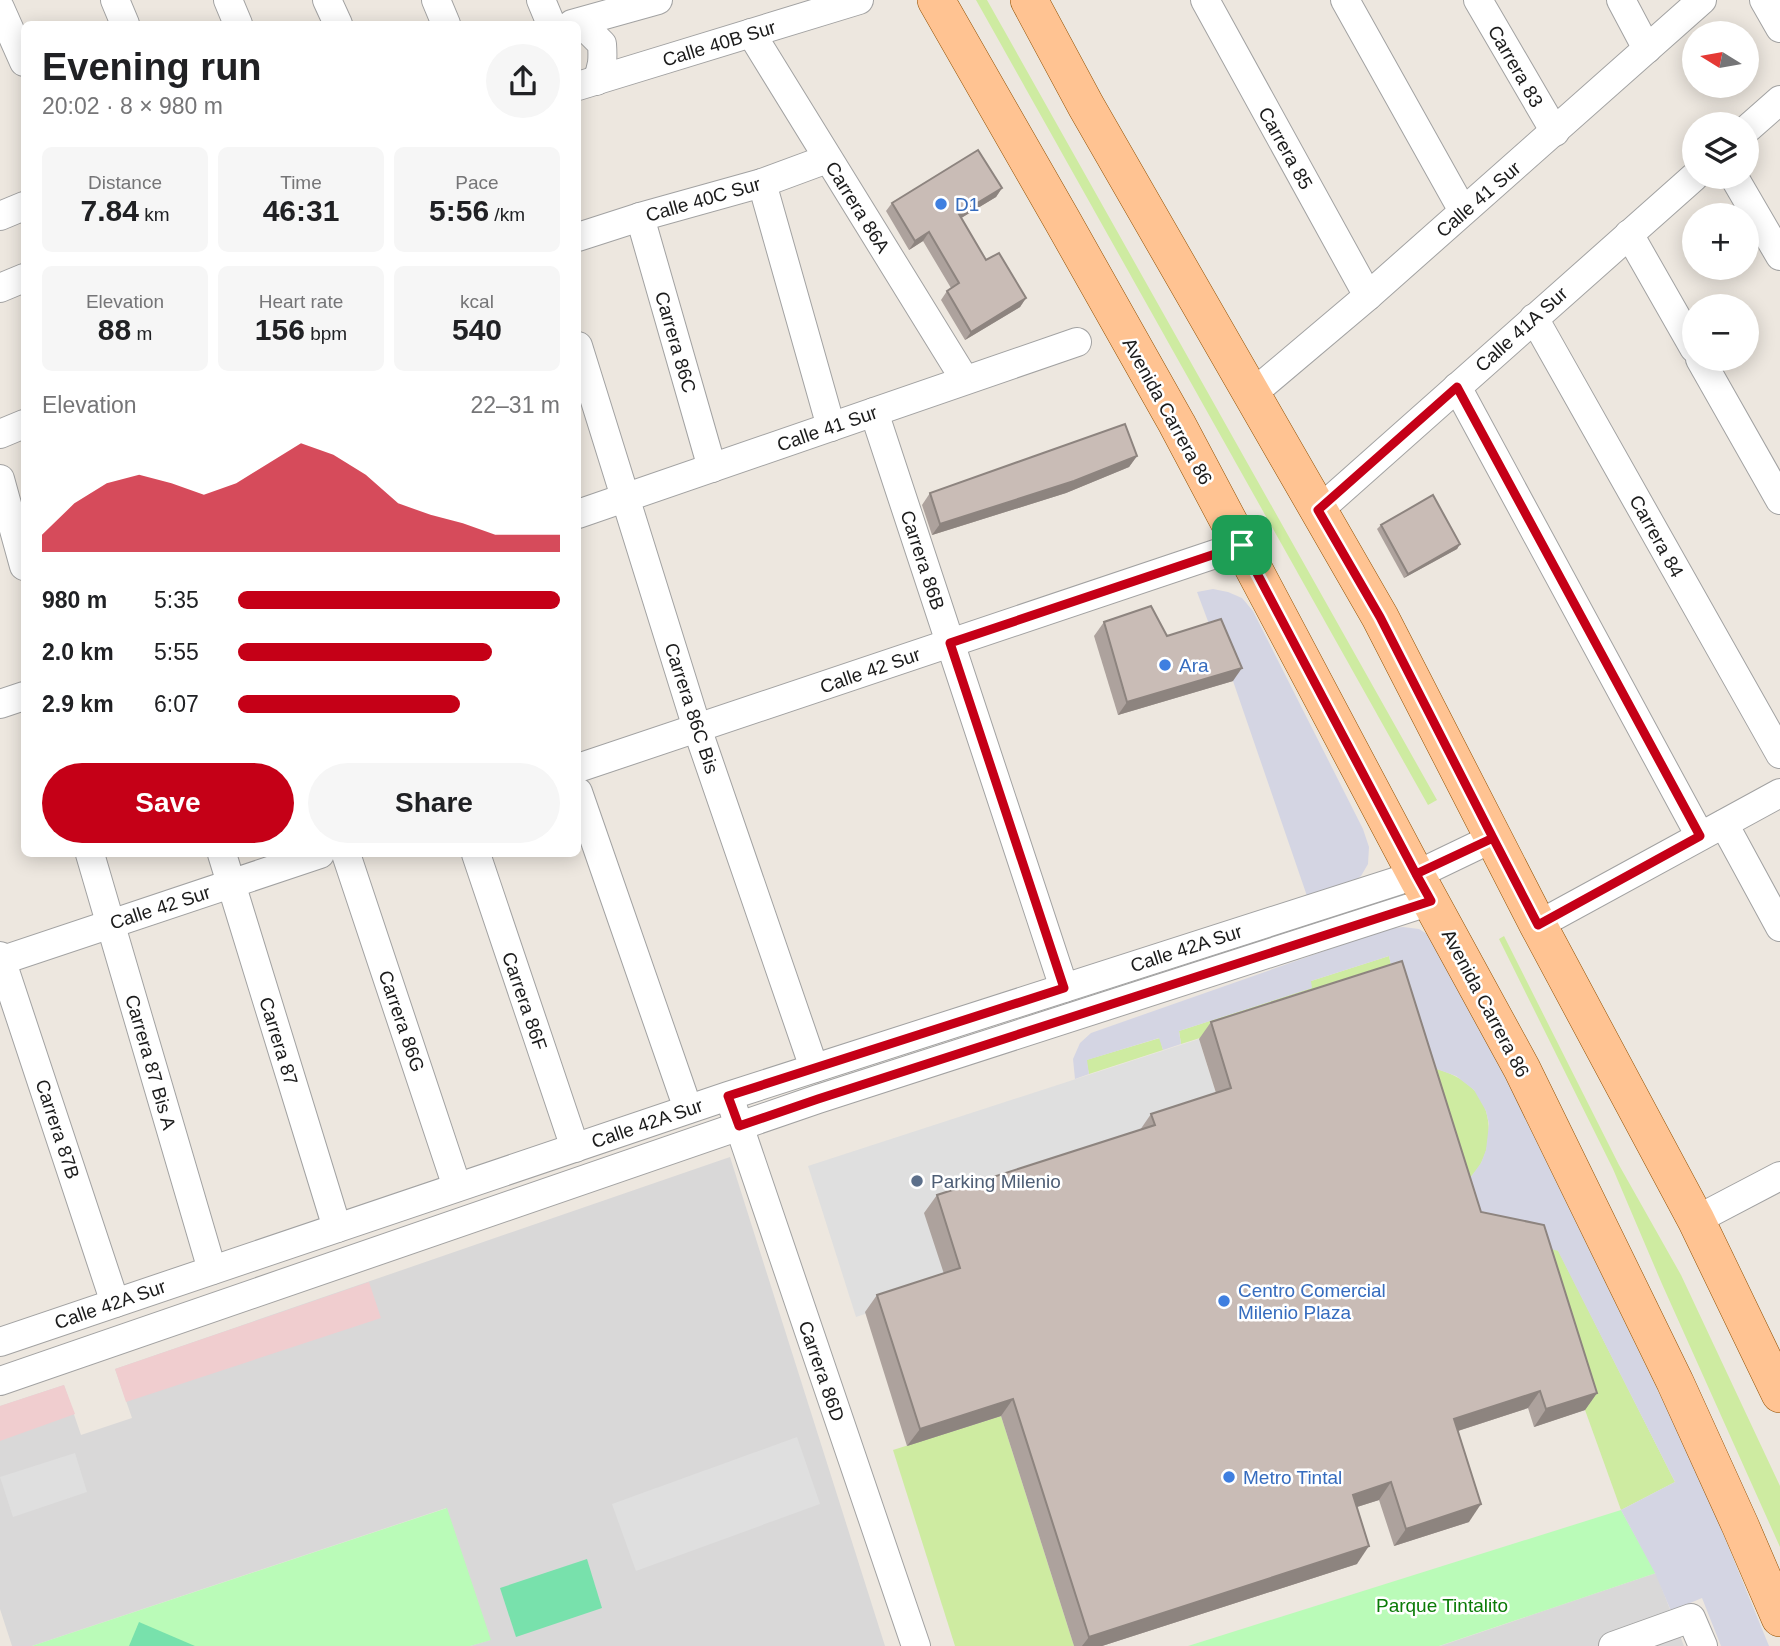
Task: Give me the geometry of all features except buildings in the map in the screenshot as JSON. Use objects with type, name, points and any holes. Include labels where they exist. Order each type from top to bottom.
[{"type":"main road","name":"Avenida Carrera 86","points":[[936,0],[1177,424],[1522,1069],[1675,1381],[1780,1618]]},
{"type":"main road","points":[[1028,0],[1380,617],[1538,925],[1696,1220],[1780,1394]]},
{"type":"street","points":[[115,0],[124,21]]},
{"type":"street","points":[[228,0],[237,21]]},
{"type":"street","points":[[327,0],[337,21]]},
{"type":"street","points":[[436,0],[445,21]]},
{"type":"street","points":[[541,0],[550,21]]},
{"type":"street","points":[[581,22],[658,0]]},
{"type":"street","name":"Calle 40B Sur","points":[[587,83],[859,0]]},
{"type":"street","name":"Carrera 85","points":[[1205,0],[1368,296]]},
{"type":"street","points":[[1345,0],[1463,212]]},
{"type":"street","name":"Carrera 83","points":[[1478,0],[1555,132]]},
{"type":"street","points":[[1621,0],[1647,48]]},
{"type":"street","name":"Calle 41 Sur","points":[[1251,394],[1368,296],[1702,0]]},
{"type":"street","points":[[1764,0],[1780,28]]},
{"type":"street","points":[[3,22],[21,56]]},
{"type":"street","points":[[581,27],[602,44],[601,72],[587,83]]},
{"type":"street","name":"Carrera 86A","points":[[751,33],[965,380]]},
{"type":"street","points":[[1759,119],[1780,100]]},
{"type":"street","name":"Calle 40C Sur","points":[[581,236],[762,183],[827,159]]},
{"type":"street","points":[[762,183],[831,426]]},
{"type":"street","name":"Calle 41A Sur","points":[[1318,510],[1682,188]]},
{"type":"street","points":[[1741,189],[1780,256]]},
{"type":"street","points":[[0,216],[21,207]]},
{"type":"street","name":"Carrera 86C","points":[[640,217],[712,468]]},
{"type":"street","points":[[1629,234],[1682,327]]},
{"type":"street","points":[[0,288],[21,279]]},
{"type":"street","name":"Carrera 84","points":[[1534,318],[1780,754]]},
{"type":"street","name":"Calle 41 Sur","points":[[581,513],[1077,342]]},
{"type":"street","name":"Carrera 86C Bis","points":[[581,356],[697,728],[814,1068]]},
{"type":"street","points":[[1707,371],[1780,500]]},
{"type":"street","points":[[1457,387],[1712,830],[1780,927]]},
{"type":"street","name":"Carrera 86B","points":[[874,412],[1064,988]]},
{"type":"street","points":[[0,434],[21,425]]},
{"type":"street","points":[[0,480],[21,555]]},
{"type":"street","name":"Calle 42 Sur","points":[[581,767],[1242,545]]},
{"type":"street","points":[[0,704],[21,697]]},
{"type":"street","points":[[1538,925],[1780,793]]},
{"type":"street","points":[[581,801],[688,1109]]},
{"type":"street","name":"Calle 42A Sur","points":[[0,1381],[1423,888],[1493,838]]},
{"type":"street","name":"Carrera 87 Bis A","points":[[91,857],[212,1270]]},
{"type":"street","name":"Carrera 87","points":[[223,857],[337,1228]]},
{"type":"street","name":"Calle 42 Sur","points":[[0,959],[311,857]]},
{"type":"street","name":"Carrera 86G","points":[[347,857],[457,1187]]},
{"type":"street","name":"Carrera 86F","points":[[476,857],[575,1148]]},
{"type":"street","name":"Calle 42A Sur","points":[[0,1342],[688,1109],[1064,988],[1423,888]]},
{"type":"street","name":"Carrera 87B","points":[[0,959],[115,1303]]},
{"type":"street","name":"Carrera 86D","points":[[728,1096],[916,1646]]},
{"type":"street","points":[[1696,1220],[1780,1176]]},
{"type":"street","points":[[1613,1646],[1691,1618],[1703,1646]]},
{"type":"shaded area","points":[[1213,589],[1242,598],[1253,611],[1363,829],[1369,847],[1368,864],[1361,876],[1350,884],[1307,896],[1233,681],[1197,592]]},
{"type":"shaded area","points":[[1387,929],[1419,929],[1442,947],[1700,1477],[1769,1646],[1721,1646],[1702,1598],[1671,1611],[1655,1573],[1621,1510],[1675,1482],[1558,1251],[1469,1230],[1470,1178],[1481,1163],[1486,1150],[1489,1124],[1486,1111],[1474,1090],[1456,1076],[1431,1067],[1405,1028],[1389,956],[1311,981],[1312,988],[1179,1031],[1181,1044],[1163,1050],[1159,1038],[1087,1060],[1089,1074],[1075,1079],[1073,1059],[1080,1043],[1091,1033]]},
{"type":"shaded area","name":"Parking Milenio","points":[[1199,1039],[1248,1196],[948,1286],[856,1317],[808,1166]]},
{"type":"shaded area","points":[[730,1157],[885,1646],[470,1646],[490,1640],[446,1508],[32,1646],[12,1646],[0,1609],[0,1406],[64,1385],[81,1435],[132,1418],[115,1369]]},
{"type":"shaded area","points":[[369,1282],[381,1318],[126,1402],[115,1369]]},
{"type":"shaded area","points":[[64,1385],[75,1414],[0,1441],[0,1406]]},
{"type":"shaded area","points":[[797,1437],[820,1504],[636,1571],[612,1504]]},
{"type":"shaded area","points":[[75,1453],[87,1492],[13,1517],[0,1477]]},
{"type":"shaded area","points":[[1656,1573],[1684,1646],[1440,1646]]},
{"type":"green space","points":[[976,0],[987,0],[1437,800],[1428,805]]},
{"type":"green space","points":[[1504,936],[1619,1165],[1681,1275],[1780,1486],[1780,1547],[1613,1169],[1499,939]]},
{"type":"green space","points":[[1389,956],[1405,1028],[1389,978],[1181,1044],[1179,1031],[1311,988],[1311,981]]},
{"type":"green space","points":[[1160,1038],[1163,1050],[1089,1074],[1086,1060]]},
{"type":"green space","points":[[1431,1067],[1466,1082],[1485,1107],[1489,1127],[1487,1147],[1480,1165],[1470,1178]]},
{"type":"green space","points":[[1531,1243],[1558,1250],[1675,1482],[1621,1510],[1585,1410]]},
{"type":"green space","points":[[1001,1416],[1074,1646],[955,1646],[893,1450]]},
{"type":"green space","points":[[447,1508],[491,1640],[470,1646],[32,1646]]},
{"type":"green space","name":"Parque Tintalito","points":[[1621,1510],[1656,1573],[1439,1646],[1188,1646]]},
{"type":"green space","points":[[587,1559],[602,1608],[516,1637],[500,1588]]},
{"type":"green space","points":[[139,1622],[195,1646],[129,1646]]},
{"type":"place","name":"D1","points":[[941,204]]},
{"type":"place","name":"Ara","points":[[1165,665]]},
{"type":"place","name":"Parking Milenio","points":[[917,1181]]},
{"type":"place","name":"Centro Comercial Milenio Plaza","points":[[1224,1301]]},
{"type":"place","name":"Metro Tintal","points":[[1229,1477]]},
{"type":"route","points":[[1242,545],[950,643],[1064,988],[728,1096],[739,1126],[1431,901],[1416,874],[1493,838],[1380,617],[1318,510],[1457,387],[1700,836],[1538,925],[1493,838],[1442,862],[1416,874],[1242,545]]}]
